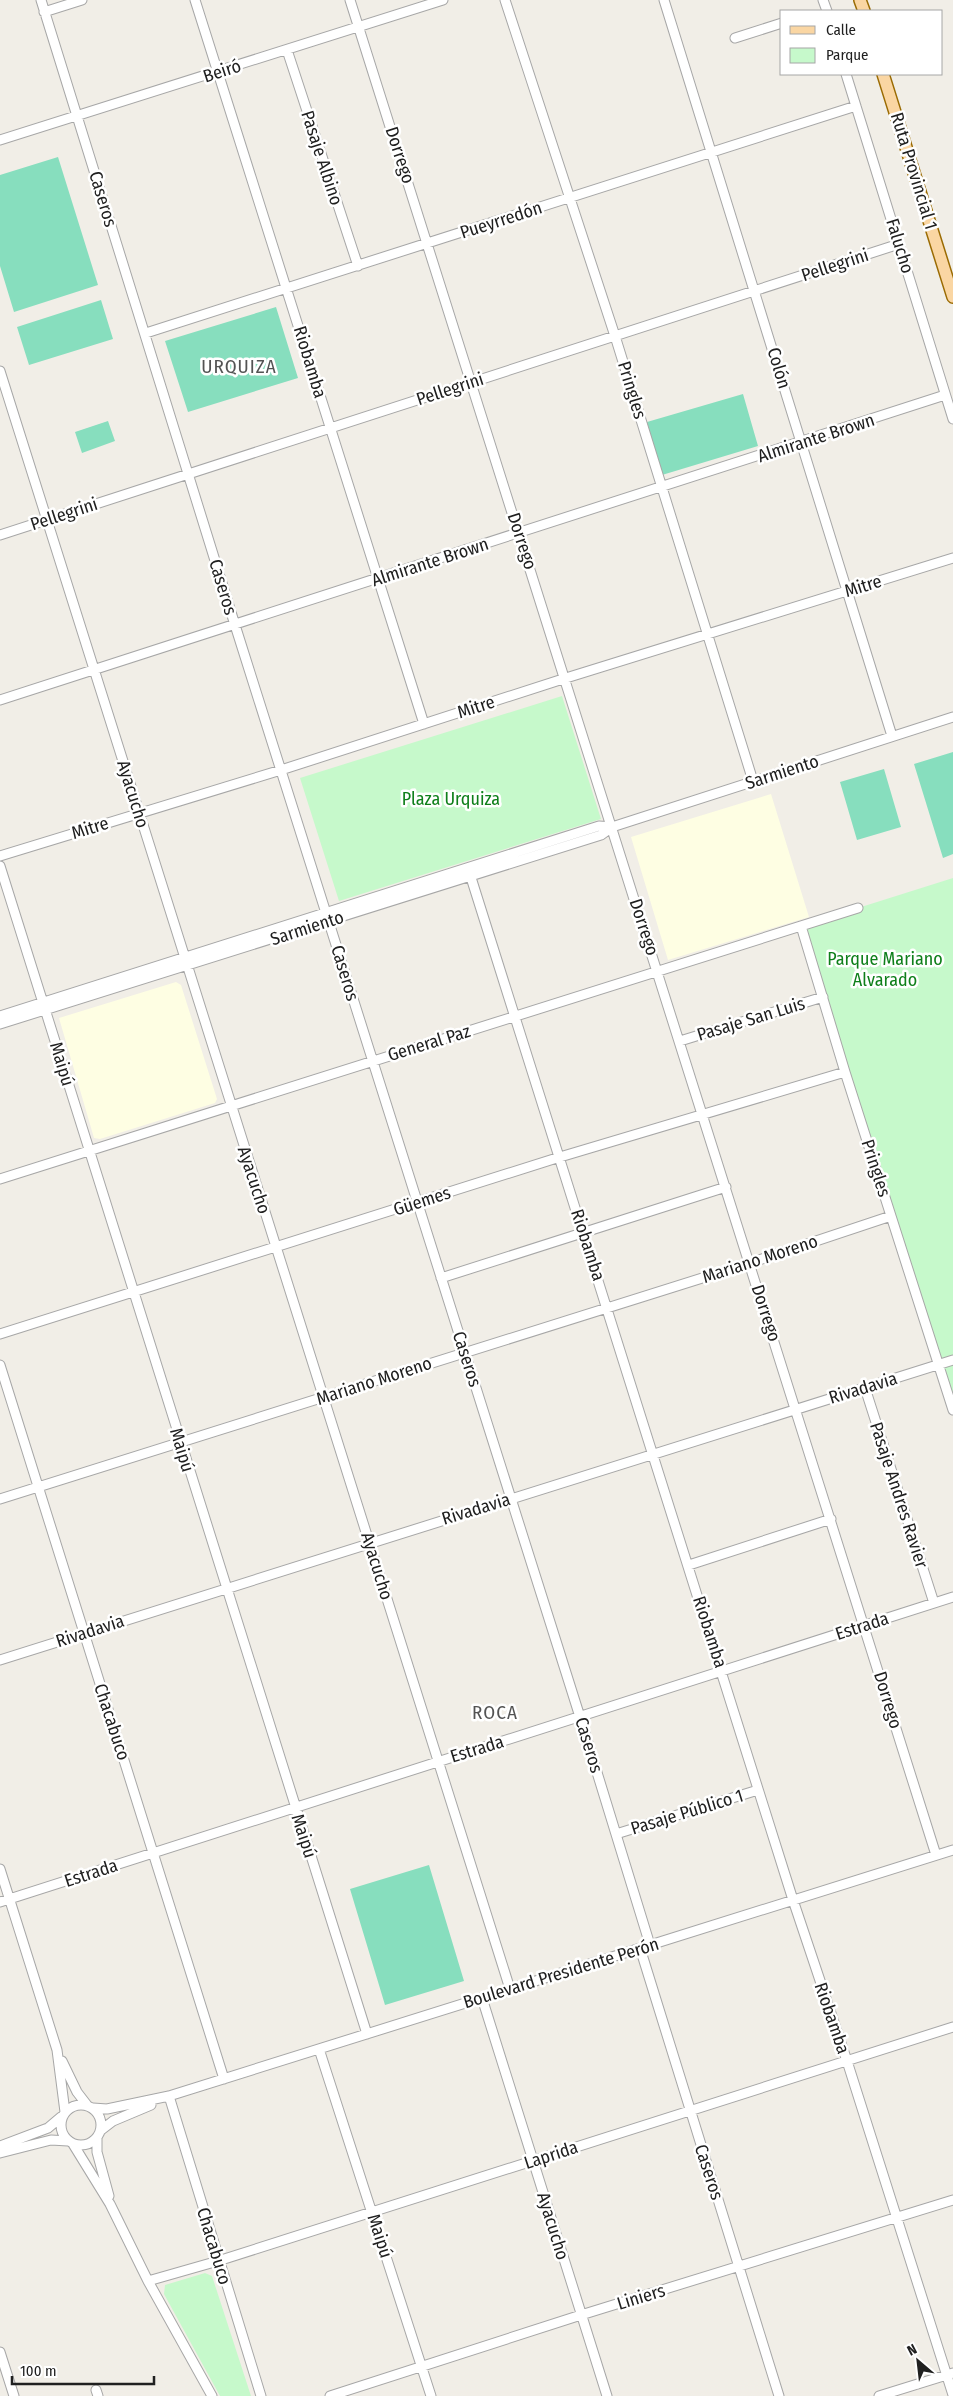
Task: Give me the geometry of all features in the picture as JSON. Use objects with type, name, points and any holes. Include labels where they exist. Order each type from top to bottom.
[{"type":"main road","name":"Ruta Provincial 1","points":[[883,75],[953,297]]},
{"type":"street","name":"Caseros","points":[[41,0],[146,333],[235,625],[650,1945]]},
{"type":"street","points":[[44,12],[82,0]]},
{"type":"street","name":"Riobamba","points":[[195,0],[424,724]]},
{"type":"street","name":"Dorrego","points":[[350,0],[566,678],[936,1855]]},
{"type":"street","name":"Beiró","points":[[0,140],[443,0]]},
{"type":"street","name":"Pringles","points":[[505,0],[571,197],[753,781]]},
{"type":"street","name":"Colón","points":[[664,0],[892,736]]},
{"type":"street","points":[[735,38],[780,24]]},
{"type":"street","name":"Pasaje Albino","points":[[287,50],[358,266]]},
{"type":"street","name":"Falucho","points":[[846,75],[953,419]]},
{"type":"street","name":"Pueyrredón","points":[[146,333],[856,106]]},
{"type":"street","name":"Pellegrini","points":[[0,535],[899,244]]},
{"type":"street","name":"Ayacucho","points":[[1,375],[510,1989]]},
{"type":"street","name":"Almirante Brown","points":[[0,700],[946,395]]},
{"type":"street","name":"Mitre","points":[[0,856],[281,770],[566,678],[708,636],[953,558]]},
{"type":"street","name":"Sarmiento","points":[[0,1016],[44,1006],[469,872],[601,835],[612,827],[953,717]]},
{"type":"street","name":"Maipú","points":[[0,866],[367,2034]]},
{"type":"street","name":"Riobamba","points":[[469,872],[608,1308],[793,1900],[847,2061],[896,2218],[950,2374],[953,2395]]},
{"type":"street","name":"General Paz","points":[[0,1179],[858,908]]},
{"type":"street","name":"Pringles","points":[[801,926],[845,1072],[953,1410]]},
{"type":"street","name":"Pasaje San Luis","points":[[680,1041],[822,997]]},
{"type":"street","name":"Sarmiento","points":[[0,1024],[44,1006]]},
{"type":"street","name":"Güemes","points":[[0,1334],[560,1157],[845,1072]]},
{"type":"street","points":[[441,1278],[726,1187]]},
{"type":"street","name":"Mariano Moreno","points":[[0,1499],[750,1263],[891,1216]]},
{"type":"street","name":"Rivadavia","points":[[0,1660],[953,1360]]},
{"type":"street","name":"Chacabuco","points":[[0,1365],[224,2079]]},
{"type":"street","name":"Pasaje Andres Ravier","points":[[865,1388],[934,1603]]},
{"type":"street","points":[[688,1564],[831,1520]]},
{"type":"street","name":"Estrada","points":[[0,1902],[438,1761],[580,1718],[953,1596]]},
{"type":"street","name":"Pasaje Público 1","points":[[616,1834],[758,1790]]},
{"type":"street","name":"Boulevard Presidente Perón","points":[[0,2146],[48,2128],[75,2105],[107,2109],[169,2096],[953,1850]]},
{"type":"street","points":[[0,1869],[57,2050],[78,2092],[100,2117],[97,2152],[110,2204]]},
{"type":"street","name":"Caseros","points":[[640,1948],[689,2111],[740,2266],[779,2396]]},
{"type":"street","name":"Ayacucho","points":[[482,1998],[607,2396]]},
{"type":"street","name":"Laprida","points":[[148,2281],[218,2261],[953,2027]]},
{"type":"street","name":"Maipú","points":[[319,2049],[431,2396]]},
{"type":"street","points":[[57,2050],[63,2114],[61,2130],[110,2204],[148,2281],[212,2396]]},
{"type":"street","name":"Chacabuco","points":[[169,2096],[218,2261],[261,2396]]},
{"type":"street","name":"Boulevard Presidente Perón","points":[[0,2153],[51,2140],[86,2144],[114,2121],[169,2096]]},
{"type":"street","name":"Liniers","points":[[330,2396],[581,2315],[953,2200]]},
{"type":"street","points":[[0,2352],[14,2396]]},
{"type":"street","points":[[879,2396],[950,2374]]},
{"type":"shaded area","points":[[771,794],[809,917],[668,960],[631,837]]},
{"type":"shaded area","points":[[176,982],[181,985],[217,1099],[215,1103],[100,1139],[94,1138],[59,1018]]},
{"type":"green space","points":[[58,157],[98,285],[14,312],[0,266],[0,175]]},
{"type":"green space","points":[[101,300],[113,339],[29,365],[17,327]]},
{"type":"green space","points":[[276,307],[298,378],[188,412],[165,341]]},
{"type":"green space","points":[[743,394],[758,446],[662,475],[647,422]]},
{"type":"green space","points":[[108,421],[115,441],[82,453],[75,432]]},
{"type":"green space","name":"Plaza Urquiza","points":[[562,696],[601,819],[339,901],[300,778]]},
{"type":"green space","points":[[953,752],[953,854],[943,858],[914,764]]},
{"type":"green space","points":[[884,769],[901,827],[857,840],[840,782]]},
{"type":"green space","name":"Parque Mariano Alvarado","points":[[953,878],[953,1409],[801,926]]},
{"type":"green space","points":[[429,1865],[464,1981],[385,2005],[350,1889]]},
{"type":"green space","points":[[205,2273],[212,2276],[251,2396],[220,2396],[164,2294],[165,2285]]},
{"type":"district","name":"URQUIZA","points":[[239,366]]},
{"type":"district","name":"ROCA","points":[[495,1712]]}]
